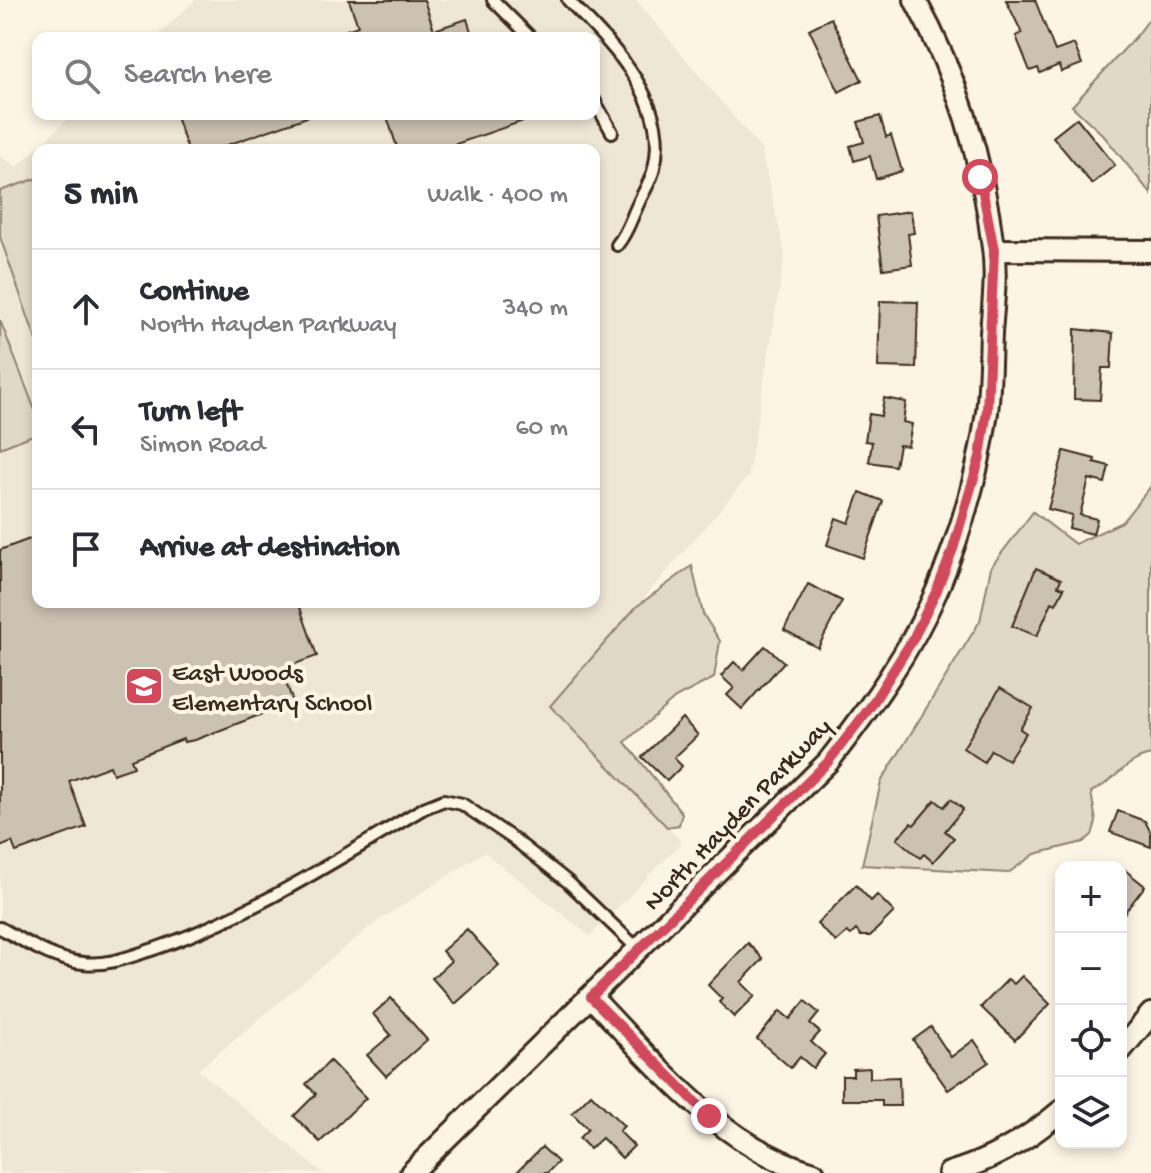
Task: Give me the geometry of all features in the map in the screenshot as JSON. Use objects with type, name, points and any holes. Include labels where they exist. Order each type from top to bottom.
[{"type":"street","name":"North Hayden Parkway","points":[[411,1173],[828,762],[871,706],[913,639],[937,590],[953,549],[980,457],[987,410],[994,250],[975,151],[955,86],[939,43],[915,0]]},
{"type":"street","points":[[994,250],[1151,251]]},
{"type":"street","points":[[591,997],[709,1116],[750,1146],[797,1169],[814,1173]]},
{"type":"street","points":[[1127,1043],[1151,1014]]},
{"type":"street","points":[[949,1173],[990,1159],[1038,1131],[1055,1116]]},
{"type":"lane","points":[[493,0],[525,32]]},
{"type":"lane","points":[[568,0],[599,32]]},
{"type":"lane","points":[[600,33],[641,88],[656,130],[654,168],[627,233],[617,245]]},
{"type":"lane","points":[[600,111],[612,132]]},
{"type":"lane","points":[[0,928],[54,956],[84,963],[114,962],[189,937],[241,915],[424,808],[444,800],[462,804],[515,840],[568,882],[638,949]]},
{"type":"shaded area","points":[[195,0],[636,0],[761,149],[785,254],[748,477],[551,706],[682,842],[590,936],[484,852],[368,928],[198,1070],[323,1173],[0,1173],[0,156],[17,167],[32,153],[32,608],[600,608],[600,144],[41,144],[67,120],[600,120],[600,32],[161,32]]},
{"type":"shaded area","points":[[1151,16],[1151,194],[1103,135],[1072,106]]},
{"type":"shaded area","points":[[32,180],[32,328],[0,237],[0,191]]},
{"type":"shaded area","points":[[0,320],[32,403],[32,435],[0,448]]},
{"type":"shaded area","points":[[1151,486],[1151,755],[1134,761],[1091,792],[1096,822],[1092,835],[1083,842],[1035,854],[1008,873],[862,865],[881,782],[980,621],[991,567],[1033,512],[1075,544],[1122,522]]},
{"type":"shaded area","points":[[692,566],[703,614],[720,641],[714,678],[675,698],[625,742],[682,813],[679,825],[667,827],[550,706],[636,607]]},
{"type":"building","points":[[349,0],[424,0],[434,30],[467,19],[471,32],[341,32],[358,26]]},
{"type":"building","points":[[1006,0],[1035,0],[1055,51],[1074,44],[1082,64],[1061,72],[1059,65],[1040,73],[1038,68],[1030,71],[1016,36],[1022,33]]},
{"type":"building","points":[[831,18],[862,80],[839,92],[809,29]]},
{"type":"building","points":[[880,116],[886,137],[891,135],[902,171],[876,179],[870,156],[854,161],[850,146],[864,142],[858,122]]},
{"type":"building","points":[[1077,118],[1115,165],[1092,184],[1053,137]]},
{"type":"building","points":[[177,120],[299,120],[230,144],[186,144]]},
{"type":"building","points":[[388,120],[526,120],[456,144],[396,144]]},
{"type":"building","points":[[911,211],[914,233],[908,234],[912,265],[883,269],[876,216]]},
{"type":"building","points":[[880,301],[918,302],[916,368],[878,367]]},
{"type":"building","points":[[1075,329],[1113,333],[1111,368],[1102,368],[1100,400],[1074,399]]},
{"type":"building","points":[[884,398],[906,402],[903,422],[912,424],[908,446],[899,445],[895,466],[869,462],[872,442],[865,441],[869,414],[881,416]]},
{"type":"building","points":[[1064,451],[1109,466],[1105,483],[1089,479],[1080,515],[1097,519],[1093,534],[1069,528],[1072,515],[1048,509]]},
{"type":"building","points":[[860,492],[883,501],[863,558],[827,545],[836,518],[849,523]]},
{"type":"building","name":"East Woods Elementary School","points":[[32,538],[32,608],[300,608],[317,656],[281,669],[293,702],[195,740],[184,742],[183,739],[131,759],[134,767],[113,774],[110,766],[69,781],[86,827],[16,852],[12,842],[0,847],[0,550]]},
{"type":"building","points":[[1036,568],[1061,579],[1058,586],[1064,588],[1056,604],[1052,602],[1037,636],[1012,626]]},
{"type":"building","points":[[808,584],[842,601],[818,648],[784,630]]},
{"type":"building","points":[[765,646],[784,662],[742,709],[727,695],[734,688],[721,676],[734,662],[743,670]]},
{"type":"building","points":[[1000,688],[1033,708],[1020,729],[1026,733],[1008,760],[991,750],[984,762],[963,748]]},
{"type":"building","points":[[682,718],[698,735],[674,758],[682,766],[667,781],[642,757]]},
{"type":"building","points":[[951,799],[963,809],[945,831],[954,838],[933,862],[924,854],[920,858],[897,839],[911,823],[914,825],[935,800],[944,807]]},
{"type":"building","points":[[1118,811],[1145,821],[1151,833],[1151,847],[1110,832]]},
{"type":"building","points":[[1127,872],[1145,886],[1127,909]]},
{"type":"building","points":[[856,885],[871,901],[877,895],[894,912],[870,936],[861,936],[856,930],[851,935],[847,932],[836,942],[817,924]]},
{"type":"building","points":[[467,929],[499,965],[455,1004],[432,978],[451,961],[442,951]]},
{"type":"building","points":[[748,943],[763,959],[741,982],[755,996],[734,1017],[708,985]]},
{"type":"building","points":[[1022,976],[1050,1004],[1015,1040],[981,1007],[1008,979],[1014,984]]},
{"type":"building","points":[[391,998],[427,1040],[386,1076],[367,1055],[391,1035],[373,1014]]},
{"type":"building","points":[[805,1001],[819,1013],[810,1024],[820,1032],[811,1042],[825,1054],[813,1068],[800,1057],[791,1068],[757,1039],[780,1011],[790,1019]]},
{"type":"building","points":[[931,1027],[951,1057],[974,1040],[989,1062],[948,1090],[913,1040]]},
{"type":"building","points":[[330,1061],[366,1098],[320,1142],[294,1116],[316,1094],[306,1084]]},
{"type":"building","points":[[870,1068],[870,1078],[899,1077],[900,1106],[882,1106],[882,1100],[842,1100],[842,1076],[853,1076],[853,1069]]},
{"type":"building","points":[[591,1094],[624,1126],[619,1131],[634,1146],[622,1158],[602,1138],[590,1149],[579,1138],[588,1129],[572,1113]]},
{"type":"building","points":[[542,1147],[558,1162],[547,1173],[516,1173]]},
{"type":"place","name":"East Woods Elementary School","points":[[144,686]]},
{"type":"route","points":[[709,1116],[591,997],[828,762],[871,706],[913,639],[937,590],[953,549],[980,457],[987,410],[994,250],[980,177]]}]
